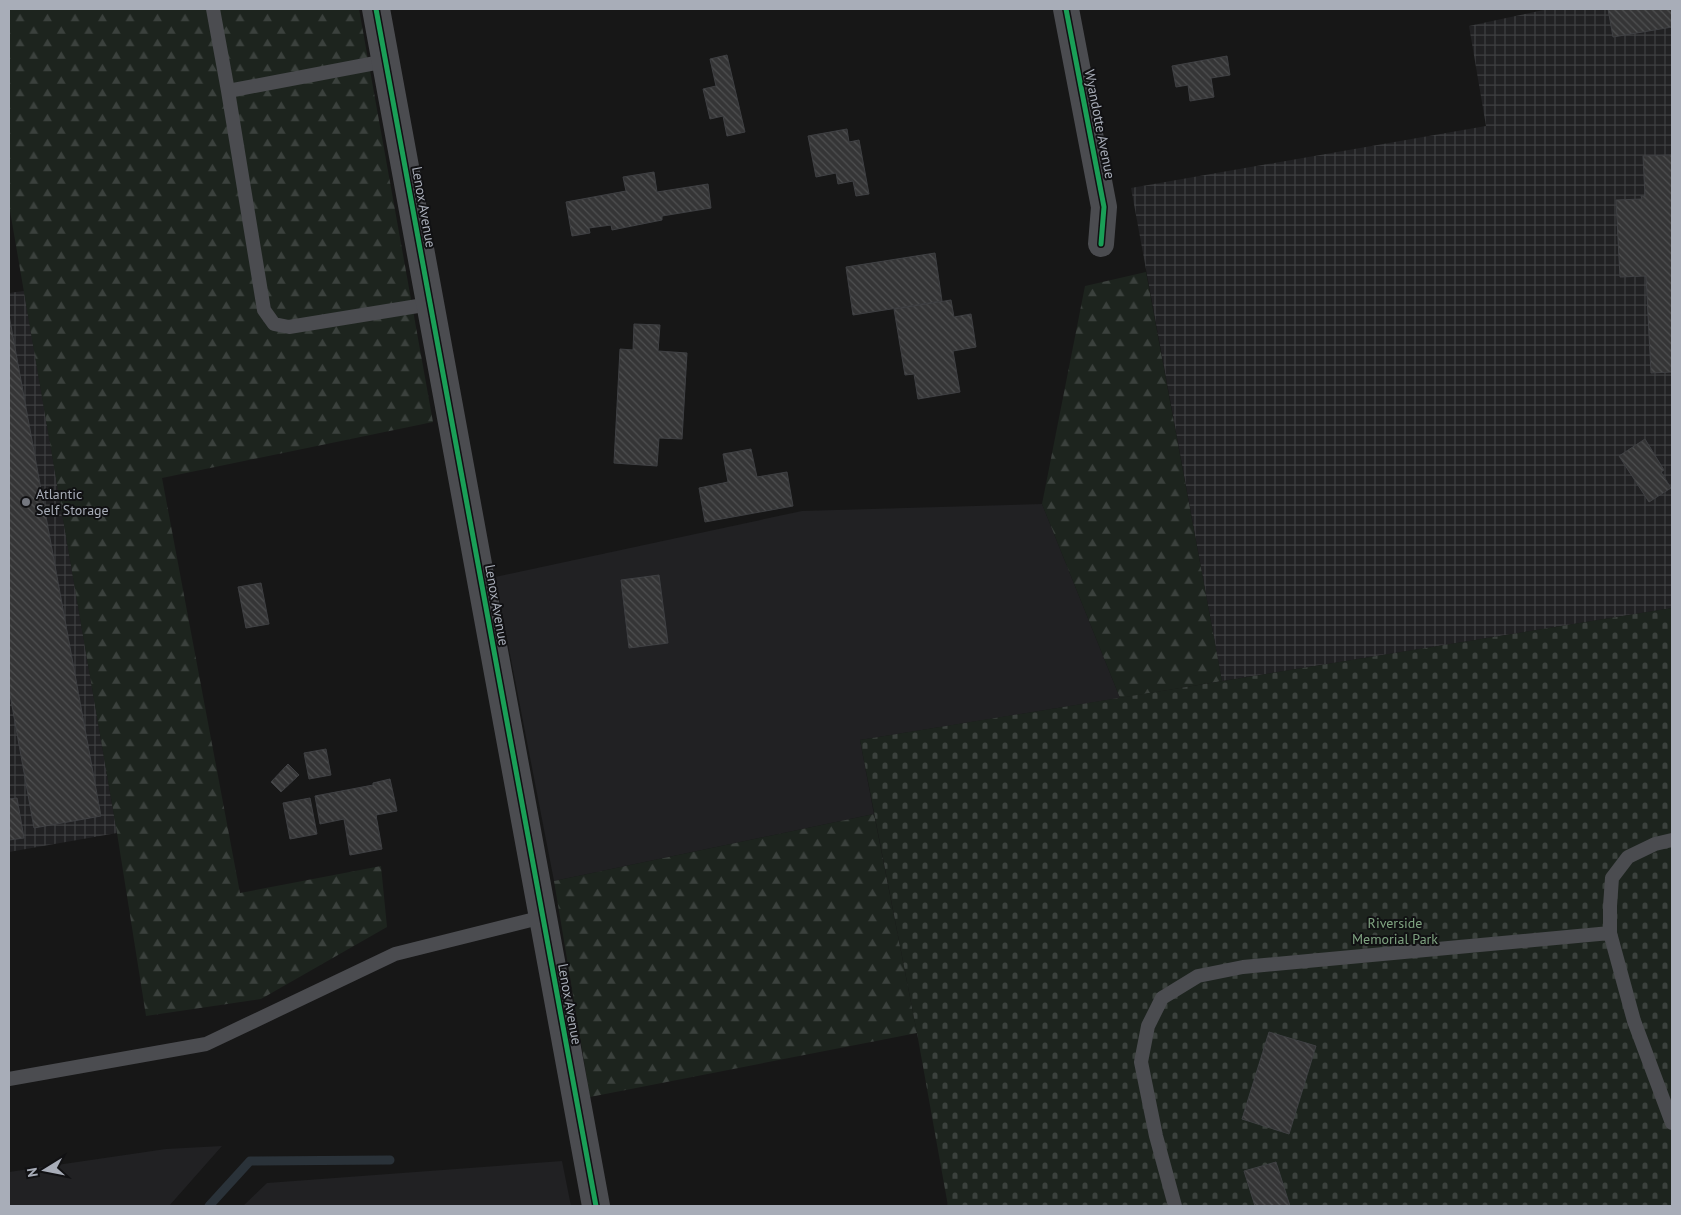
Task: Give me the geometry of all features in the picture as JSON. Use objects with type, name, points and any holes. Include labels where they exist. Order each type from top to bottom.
[{"type":"street","name":"Lenox Avenue","points":[[376,9],[596,1206]]},
{"type":"street","name":"Wyandotte Avenue","points":[[1066,9],[1104,207],[1102,244]]},
{"type":"lane","points":[[213,9],[264,310],[274,324],[289,327],[430,304]]},
{"type":"lane","points":[[228,91],[386,61]]},
{"type":"lane","points":[[1672,840],[1655,844],[1628,857],[1612,878],[1610,906],[1610,933],[1634,1021],[1672,1123]]},
{"type":"lane","points":[[9,1079],[206,1044],[395,954],[543,917]]},
{"type":"lane","points":[[1175,1206],[1156,1136],[1141,1062],[1148,1026],[1162,998],[1198,976],[1243,966],[1610,933]]},
{"type":"shaded area","points":[[1548,9],[1672,9],[1672,608],[1222,681],[1131,188],[1486,126],[1469,26]]},
{"type":"shaded area","name":"Atlantic Self Storage","points":[[24,291],[117,833],[9,852],[9,293]]},
{"type":"shaded area","points":[[1042,504],[1120,698],[860,740],[874,814],[554,881],[495,577],[802,511]]},
{"type":"shaded area","points":[[222,1146],[169,1206],[9,1206],[9,1172],[166,1149]]},
{"type":"shaded area","points":[[562,1161],[571,1206],[243,1206],[267,1183]]},
{"type":"green space","points":[[9,9],[359,9],[433,422],[162,478],[240,893],[381,866],[387,927],[261,999],[146,1016],[117,833],[9,205]]},
{"type":"green space","points":[[1146,272],[1222,681],[1120,698],[1042,504],[1085,286]]},
{"type":"green space","name":"Riverside Memorial Park","points":[[1672,608],[1672,1206],[948,1206],[917,1033],[860,740]]},
{"type":"green space","points":[[874,814],[917,1033],[590,1097],[554,881]]},
{"type":"building","points":[[1608,9],[1672,9],[1672,27],[1613,37]]},
{"type":"building","points":[[727,55],[745,132],[727,136],[723,116],[710,119],[703,89],[716,86],[710,59]]},
{"type":"building","points":[[1227,56],[1230,75],[1211,78],[1214,97],[1190,101],[1188,85],[1176,87],[1172,66]]},
{"type":"building","points":[[847,129],[849,142],[859,140],[869,194],[856,196],[853,181],[838,184],[836,173],[816,177],[808,136]]},
{"type":"building","points":[[1672,155],[1672,372],[1651,373],[1646,276],[1620,277],[1616,200],[1642,199],[1641,196],[1645,196],[1643,156]]},
{"type":"building","points":[[654,172],[657,192],[708,184],[711,208],[662,216],[662,220],[612,230],[611,225],[589,228],[590,233],[572,236],[566,202],[626,191],[623,177]]},
{"type":"building","points":[[935,253],[942,301],[853,315],[846,267]]},
{"type":"building","points":[[951,300],[954,317],[971,314],[976,347],[953,351],[960,392],[918,399],[914,374],[905,375],[894,309]]},
{"type":"building","name":"Atlantic Self Storage","points":[[9,315],[101,816],[34,828],[9,689]]},
{"type":"building","points":[[634,324],[660,325],[658,351],[687,353],[682,439],[659,438],[657,466],[614,463],[620,349],[633,350]]},
{"type":"building","points":[[1645,439],[1664,470],[1661,472],[1671,488],[1649,502],[1619,456]]},
{"type":"building","points":[[751,449],[757,477],[787,472],[793,506],[705,522],[699,488],[728,482],[723,454]]},
{"type":"building","points":[[659,575],[668,643],[629,648],[621,580]]},
{"type":"building","points":[[261,583],[269,624],[246,628],[238,587]]},
{"type":"building","points":[[326,749],[331,775],[309,779],[304,753]]},
{"type":"building","points":[[288,764],[299,775],[281,792],[271,782]]},
{"type":"building","points":[[390,779],[397,811],[376,815],[382,849],[350,855],[344,819],[320,824],[315,796],[373,785],[373,783]]},
{"type":"building","points":[[17,798],[24,838],[9,840],[9,799]]},
{"type":"building","points":[[310,798],[317,834],[290,839],[283,803]]},
{"type":"building","points":[[1269,1032],[1316,1046],[1289,1134],[1242,1119]]},
{"type":"building","points":[[1276,1162],[1290,1206],[1255,1206],[1244,1171]]},
{"type":"waterway","points":[[209,1206],[250,1161],[390,1160]]},
{"type":"cycle path","points":[[376,9],[596,1206]]},
{"type":"cycle path","points":[[1066,9],[1104,207],[1101,244]]},
{"type":"place","name":"Atlantic Self Storage","points":[[26,502]]}]
